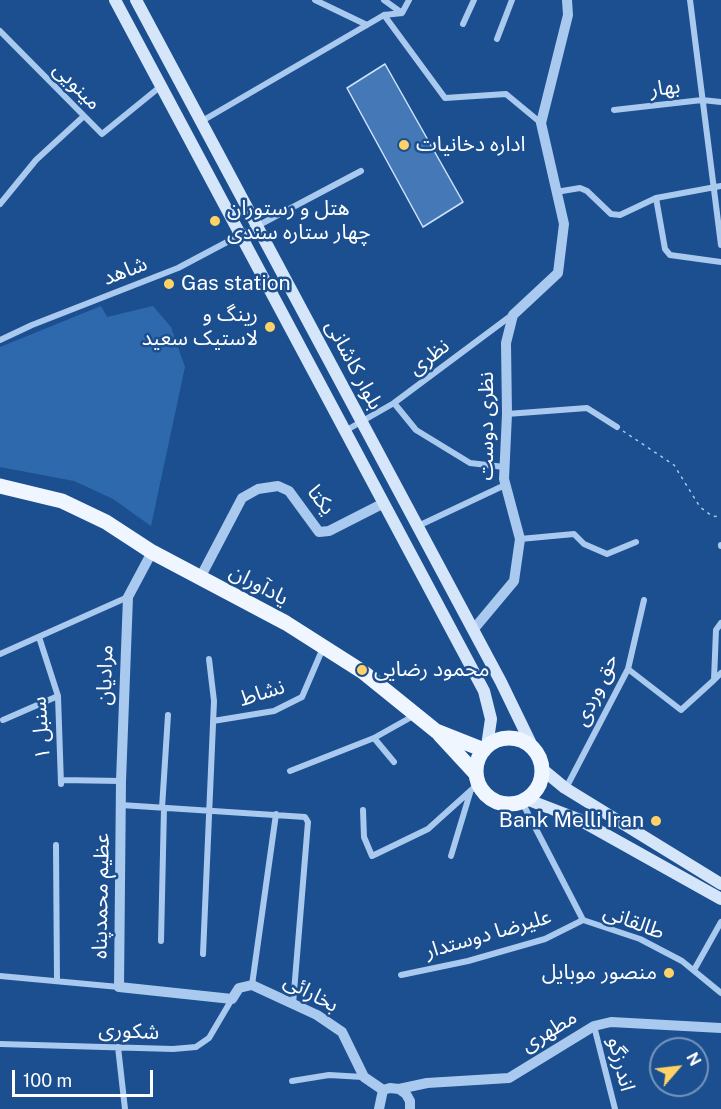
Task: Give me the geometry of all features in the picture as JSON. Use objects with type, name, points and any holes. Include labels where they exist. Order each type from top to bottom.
[{"type":"main road","name":"بلوار کاشانی","points":[[115,0],[484,691],[491,719],[485,748]]},
{"type":"main road","name":"بلوار کاشانی","points":[[136,0],[418,526],[534,750]]},
{"type":"main road","points":[[168,98],[185,89]]},
{"type":"main road","name":"یادآوران","points":[[0,486],[62,501],[106,522],[152,552],[286,623],[363,672],[436,731],[485,748]]},
{"type":"main road","points":[[436,731],[484,793],[502,804],[524,801],[578,819],[721,899]]},
{"type":"main road","points":[[475,783],[477,764],[485,748],[496,741],[516,739],[534,750],[542,769],[565,788],[721,884]]},
{"type":"main road","points":[[524,801],[537,789],[542,769]]},
{"type":"street","points":[[315,0],[368,25]]},
{"type":"street","points":[[384,0],[402,13]]},
{"type":"street","points":[[402,13],[409,0]]},
{"type":"street","points":[[463,24],[474,0]]},
{"type":"street","points":[[497,39],[512,0]]},
{"type":"street","points":[[513,315],[558,273],[564,224],[541,123],[568,15],[567,0]]},
{"type":"street","points":[[690,0],[702,100],[718,186],[721,245]]},
{"type":"street","points":[[202,121],[384,15],[402,13]]},
{"type":"street","points":[[384,15],[445,98],[506,94],[541,123]]},
{"type":"street","name":"مینویی","points":[[0,31],[102,134],[162,86]]},
{"type":"street","name":"بهار","points":[[614,110],[702,100],[721,102]]},
{"type":"street","points":[[0,204],[36,160],[84,116]]},
{"type":"street","name":"شاهد","points":[[0,340],[32,325],[178,268],[242,236],[360,171]]},
{"type":"street","points":[[556,192],[580,188],[587,191],[610,214],[620,215],[656,198],[718,186]]},
{"type":"street","points":[[656,198],[665,249],[670,255],[721,262]]},
{"type":"street","name":"نظری","points":[[345,431],[394,403],[513,315]]},
{"type":"street","name":"نظری دوست","points":[[473,630],[514,581],[520,539],[505,485],[504,467],[507,414],[506,343],[513,315]]},
{"type":"street","points":[[394,403],[416,430],[470,463],[504,467]]},
{"type":"street","points":[[507,414],[587,408],[617,427]]},
{"type":"street","points":[[418,526],[505,485]]},
{"type":"street","name":"یکتا","points":[[200,578],[243,498],[258,489],[278,486],[290,491],[319,532],[329,531],[384,503]]},
{"type":"street","points":[[520,539],[574,534],[584,544],[607,554],[636,542]]},
{"type":"street","name":"مرادیان","points":[[121,805],[128,597],[152,552]]},
{"type":"street","points":[[0,654],[128,597]]},
{"type":"street","name":"حق وردی","points":[[565,788],[628,669],[644,600]]},
{"type":"street","points":[[714,680],[716,630],[721,623]]},
{"type":"street","name":"سنبل ۱","points":[[39,637],[58,696],[61,782],[121,781]]},
{"type":"street","name":"نشاط","points":[[213,721],[251,717],[274,711],[302,697],[324,648]]},
{"type":"street","points":[[203,954],[214,701],[209,659]]},
{"type":"street","points":[[628,669],[681,710],[721,673]]},
{"type":"street","points":[[3,720],[58,696]]},
{"type":"street","points":[[290,771],[374,738],[415,714]]},
{"type":"street","points":[[161,941],[163,808],[168,715]]},
{"type":"street","points":[[374,738],[394,762]]},
{"type":"street","points":[[363,810],[364,837],[372,856],[428,830],[475,783]]},
{"type":"street","points":[[451,856],[475,783]]},
{"type":"street","name":"طالقانی","points":[[524,801],[583,920],[640,939],[682,961],[721,993]]},
{"type":"street","points":[[121,805],[297,814],[304,817],[308,822],[293,1004]]},
{"type":"street","name":"عظیم محمدپناه","points":[[119,987],[121,805]]},
{"type":"street","points":[[252,985],[276,814]]},
{"type":"street","points":[[56,846],[57,981]]},
{"type":"street","name":"علیرضا دوستدار","points":[[401,975],[468,961],[545,939],[583,920]]},
{"type":"street","points":[[694,970],[721,922]]},
{"type":"street","points":[[0,976],[232,999]]},
{"type":"street","name":"بخارائی","points":[[232,999],[239,988],[252,985],[317,1015],[342,1032],[364,1077],[383,1090]]},
{"type":"street","name":"شکوری","points":[[0,1044],[173,1049],[196,1047],[209,1038],[232,999]]},
{"type":"street","name":"مطهری","points":[[383,1090],[427,1083],[509,1078],[594,1026],[611,1022],[721,1028]]},
{"type":"street","name":"اندرزگو","points":[[594,1026],[615,1109]]},
{"type":"street","points":[[118,1047],[125,1109]]},
{"type":"street","points":[[292,1081],[329,1075],[364,1077]]},
{"type":"street","points":[[399,1089],[410,1101],[410,1109]]},
{"type":"street","points":[[379,1109],[383,1090]]},
{"type":"path","points":[[617,427],[674,465],[700,507],[711,516],[721,517]]},
{"type":"shaded area","points":[[101,306],[107,317],[153,306],[171,327],[185,367],[151,526],[113,499],[74,481],[0,467],[0,347]]},
{"type":"building","name":"اداره دخانیات","points":[[385,64],[463,202],[423,227],[347,88]]},
{"type":"place","name":"اداره دخانیات","points":[[404,145]]},
{"type":"place","name":"هتل و رستوران چهار ستاره سندی","points":[[215,221]]},
{"type":"place","name":"Gas station","points":[[169,284]]},
{"type":"place","name":"رینگ و لاستیک سعید","points":[[270,327]]},
{"type":"place","name":"محمود رضایی","points":[[362,670]]},
{"type":"place","name":"Bank Melli Iran","points":[[656,821]]},
{"type":"place","name":"منصور موبایل","points":[[669,973]]}]
